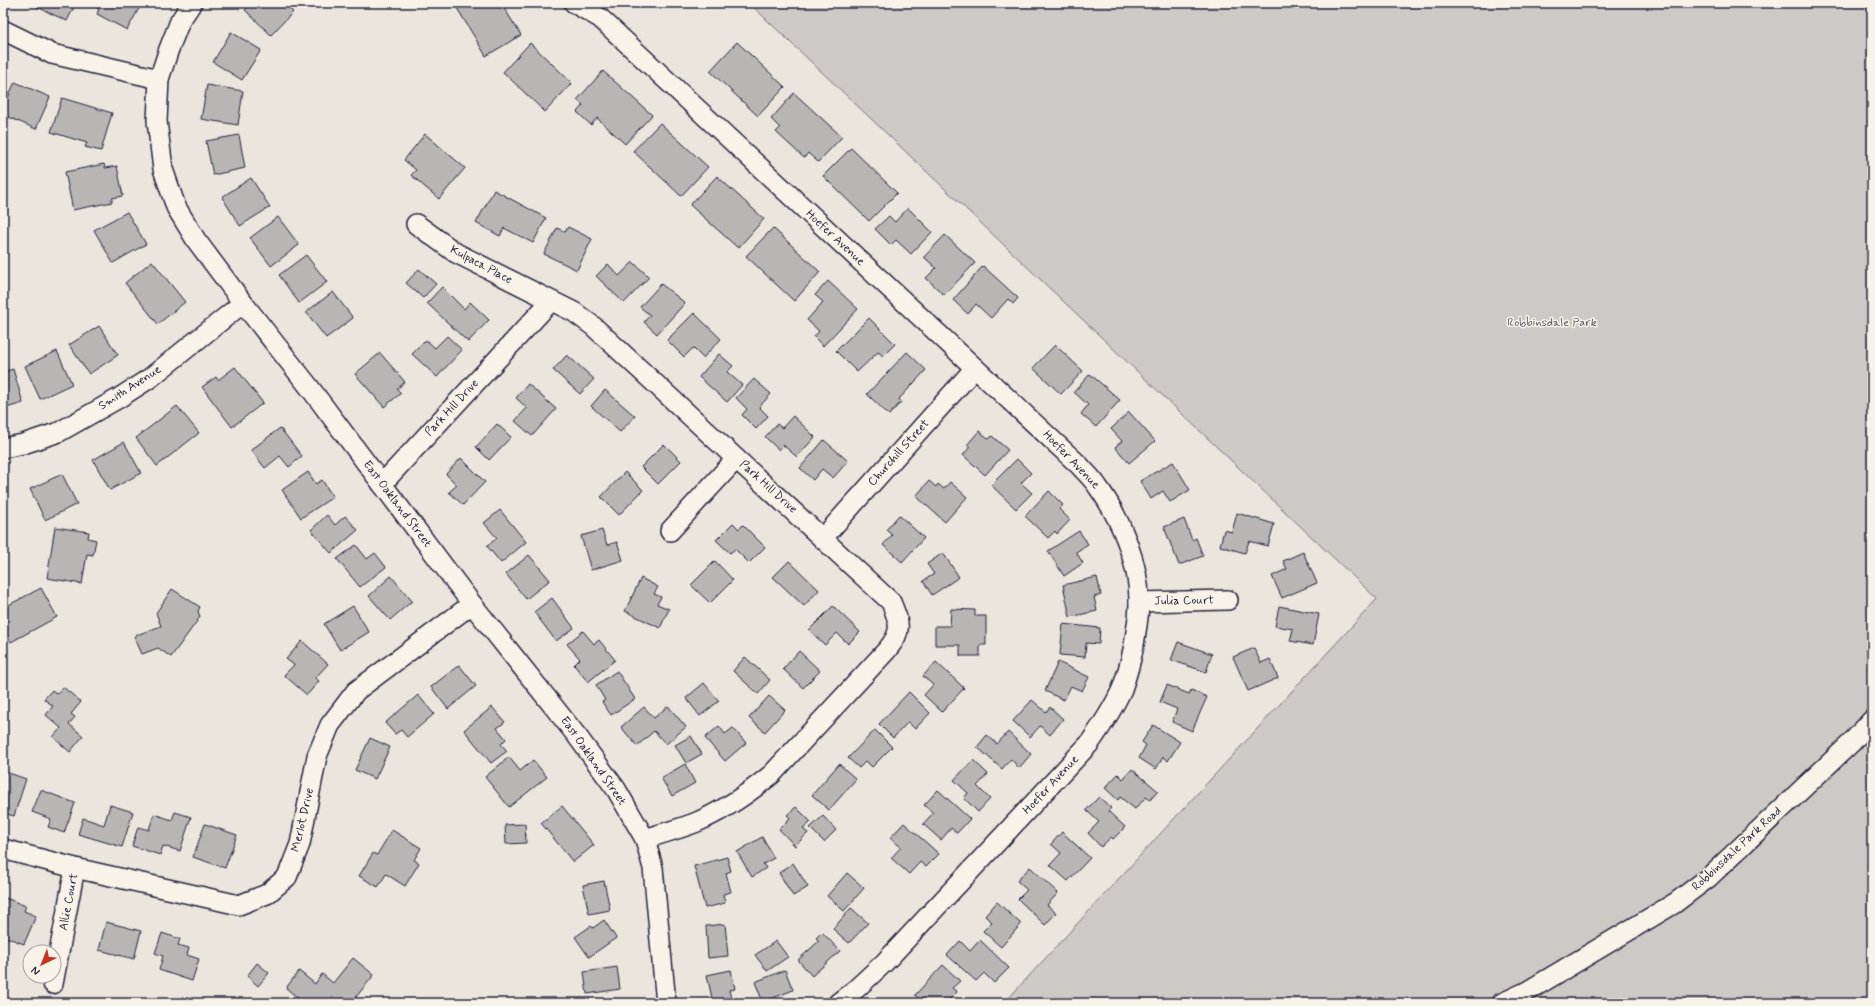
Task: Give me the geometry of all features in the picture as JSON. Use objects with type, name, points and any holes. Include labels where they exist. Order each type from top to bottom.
[{"type":"street","name":"East Oakland Street","points":[[192,3],[180,21],[168,49],[159,80],[157,121],[163,169],[176,207],[196,240],[243,303],[472,604],[577,736],[616,789],[645,839],[653,868],[666,1003]]},
{"type":"street","name":"Hoefer Avenue","points":[[574,3],[600,18],[1080,466],[1098,487],[1115,516],[1127,541],[1135,569],[1139,602],[1137,629],[1131,662],[1122,689],[1107,717],[1089,744],[885,962],[856,989],[838,1003]]},
{"type":"street","points":[[3,30],[52,54],[159,80]]},
{"type":"street","name":"Kulpaca Place","points":[[416,224],[456,253],[550,302]]},
{"type":"street","name":"Park Hill Drive","points":[[382,484],[550,302],[574,312],[593,326],[891,602],[899,623],[897,638],[772,774],[753,790],[724,808],[697,822],[645,839]]},
{"type":"street","name":"Smith Avenue","points":[[3,448],[23,444],[59,432],[119,398],[150,378],[243,303]]},
{"type":"street","name":"Churchill Street","points":[[823,538],[975,368]]},
{"type":"street","points":[[670,531],[736,459]]},
{"type":"street","name":"Julia Court","points":[[1139,602],[1228,600]]},
{"type":"street","name":"Merlot Drive","points":[[3,849],[75,868],[239,905],[267,894],[287,877],[300,844],[317,756],[330,725],[356,692],[472,604]]},
{"type":"street","name":"Robbinsdale Park Road","points":[[1502,1003],[1526,992],[1675,903],[1689,893],[1708,878],[1851,743],[1872,720]]},
{"type":"street","name":"Allie Court","points":[[61,944],[75,868]]},
{"type":"green space","name":"Robbinsdale Park","points":[[749,3],[1872,3],[1872,1003],[1004,1003],[1377,599]]},
{"type":"building","points":[[36,3],[76,3],[67,21],[35,6]]},
{"type":"building","points":[[96,3],[142,3],[127,30],[97,14],[99,9],[94,6]]},
{"type":"building","points":[[252,3],[284,3],[293,12],[271,35],[245,10]]},
{"type":"building","points":[[465,3],[501,3],[521,35],[486,56],[457,8]]},
{"type":"building","points":[[231,32],[261,50],[242,80],[213,62]]},
{"type":"building","points":[[737,42],[785,87],[758,116],[710,71]]},
{"type":"building","points":[[530,43],[572,83],[545,112],[503,72]]},
{"type":"building","points":[[603,71],[652,115],[625,144],[597,118],[591,125],[577,112],[583,105],[577,100]]},
{"type":"building","points":[[15,82],[50,97],[36,129],[4,115],[7,107],[4,106]]},
{"type":"building","points":[[207,85],[243,91],[238,125],[201,119]]},
{"type":"building","points":[[794,93],[842,137],[818,162],[808,153],[804,158],[776,132],[780,128],[771,119]]},
{"type":"building","points":[[62,98],[112,113],[101,151],[85,147],[87,143],[51,132]]},
{"type":"building","points":[[660,123],[708,167],[681,196],[633,151]]},
{"type":"building","points":[[425,134],[465,168],[439,199],[411,175],[416,170],[404,160]]},
{"type":"building","points":[[239,135],[245,168],[213,175],[206,141]]},
{"type":"building","points":[[851,148],[897,193],[869,221],[823,176]]},
{"type":"building","points":[[104,164],[105,168],[117,166],[123,196],[112,198],[112,202],[73,210],[65,172]]},
{"type":"building","points":[[717,176],[764,219],[738,248],[690,205]]},
{"type":"building","points":[[251,178],[270,207],[240,226],[222,197]]},
{"type":"building","points":[[494,190],[546,218],[533,243],[504,228],[500,236],[476,223]]},
{"type":"building","points":[[908,208],[932,232],[911,254],[896,240],[891,245],[875,229],[889,216],[895,222]]},
{"type":"building","points":[[127,212],[146,244],[113,263],[94,230]]},
{"type":"building","points":[[278,217],[299,245],[271,266],[250,238]]},
{"type":"building","points":[[568,227],[592,239],[577,270],[544,254],[557,228],[565,232]]},
{"type":"building","points":[[773,228],[820,272],[794,301],[746,256]]},
{"type":"building","points":[[945,235],[975,263],[944,295],[926,278],[936,268],[924,257]]},
{"type":"building","points":[[306,255],[327,282],[299,303],[279,275]]},
{"type":"building","points":[[152,261],[185,302],[158,324],[125,283]]},
{"type":"building","points":[[633,262],[649,277],[624,303],[596,276],[608,264],[619,276]]},
{"type":"building","points":[[983,266],[1018,298],[1013,304],[1008,299],[991,318],[976,304],[968,314],[953,300]]},
{"type":"building","points":[[419,269],[436,284],[423,298],[406,283]]},
{"type":"building","points":[[828,281],[858,309],[823,346],[814,337],[819,331],[807,320],[823,302],[815,295]]},
{"type":"building","points":[[661,284],[685,303],[657,334],[644,322],[650,315],[640,307]]},
{"type":"building","points":[[442,287],[464,309],[470,302],[489,320],[468,342],[427,303]]},
{"type":"building","points":[[333,292],[353,318],[326,338],[306,312]]},
{"type":"building","points":[[694,313],[721,339],[703,358],[693,348],[684,357],[667,340]]},
{"type":"building","points":[[869,318],[895,344],[883,356],[878,352],[857,372],[836,351]]},
{"type":"building","points":[[99,326],[118,355],[89,374],[69,345]]},
{"type":"building","points":[[447,336],[462,350],[437,377],[412,354],[426,340],[435,348]]},
{"type":"building","points":[[1055,345],[1083,371],[1061,394],[1033,368]]},
{"type":"building","points":[[57,351],[72,384],[40,399],[25,366]]},
{"type":"building","points":[[907,352],[926,370],[899,399],[901,402],[889,415],[867,394]]},
{"type":"building","points":[[380,353],[405,382],[397,389],[401,393],[384,407],[355,374]]},
{"type":"building","points":[[719,354],[733,366],[727,372],[742,385],[727,402],[699,377]]},
{"type":"building","points":[[567,355],[594,379],[580,394],[553,370]]},
{"type":"building","points":[[235,367],[263,403],[232,427],[202,387],[216,377],[218,380]]},
{"type":"building","points":[[13,369],[23,403],[3,409],[3,372]]},
{"type":"building","points":[[1090,374],[1120,400],[1096,427],[1081,414],[1088,405],[1074,392]]},
{"type":"building","points":[[754,379],[771,394],[759,407],[768,416],[756,429],[742,415],[747,409],[736,398]]},
{"type":"building","points":[[528,384],[556,409],[532,436],[515,421],[527,408],[516,398]]},
{"type":"building","points":[[605,390],[635,416],[620,432],[591,406]]},
{"type":"building","points":[[177,406],[199,433],[157,466],[136,438]]},
{"type":"building","points":[[1129,412],[1155,441],[1129,463],[1115,447],[1122,441],[1111,429]]},
{"type":"building","points":[[793,416],[815,437],[797,457],[783,445],[779,450],[765,437],[777,424],[782,428]]},
{"type":"building","points":[[497,424],[511,437],[489,460],[476,447]]},
{"type":"building","points":[[280,428],[302,456],[289,467],[280,456],[265,468],[251,450]]},
{"type":"building","points":[[979,431],[989,439],[992,436],[1008,450],[985,475],[963,455],[970,447],[967,445]]},
{"type":"building","points":[[824,440],[848,461],[833,478],[822,469],[813,480],[800,468]]},
{"type":"building","points":[[124,442],[141,473],[110,490],[93,460]]},
{"type":"building","points":[[664,444],[681,461],[658,484],[641,467]]},
{"type":"building","points":[[461,458],[485,482],[463,505],[449,492],[457,485],[446,474]]},
{"type":"building","points":[[1017,459],[1031,473],[1021,483],[1032,493],[1016,509],[991,485]]},
{"type":"building","points":[[1173,462],[1190,490],[1170,502],[1163,491],[1151,499],[1140,481]]},
{"type":"building","points":[[308,472],[316,484],[322,480],[333,497],[301,518],[282,490]]},
{"type":"building","points":[[625,472],[643,490],[619,515],[601,497]]},
{"type":"building","points":[[62,474],[77,504],[45,520],[30,489]]},
{"type":"building","points":[[929,481],[936,487],[938,484],[944,489],[950,482],[967,497],[945,522],[916,496]]},
{"type":"building","points":[[1049,491],[1063,505],[1059,509],[1070,520],[1057,534],[1055,531],[1048,538],[1025,516]]},
{"type":"building","points":[[500,510],[526,542],[501,563],[487,546],[497,538],[484,523]]},
{"type":"building","points":[[1237,513],[1274,524],[1268,546],[1249,541],[1245,553],[1220,546],[1224,530],[1232,532]]},
{"type":"building","points":[[327,515],[335,525],[345,516],[358,530],[331,553],[311,530]]},
{"type":"building","points":[[899,515],[924,538],[902,562],[883,545],[892,535],[886,530]]},
{"type":"building","points":[[1184,519],[1192,540],[1196,538],[1203,556],[1179,565],[1164,527]]},
{"type":"building","points":[[733,523],[739,529],[743,525],[765,547],[749,563],[735,549],[730,553],[716,540]]},
{"type":"building","points":[[55,527],[89,532],[88,538],[96,540],[93,555],[87,554],[82,584],[47,578]]},
{"type":"building","points":[[602,530],[607,545],[617,542],[623,560],[591,570],[581,536]]},
{"type":"building","points":[[1079,531],[1088,544],[1076,552],[1083,563],[1064,576],[1048,551]]},
{"type":"building","points":[[356,545],[367,559],[375,553],[386,567],[360,587],[337,559]]},
{"type":"building","points":[[1303,552],[1317,583],[1282,598],[1272,576],[1287,569],[1283,561]]},
{"type":"building","points":[[943,553],[959,577],[932,595],[923,581],[934,574],[927,564]]},
{"type":"building","points":[[529,555],[550,580],[526,599],[506,574]]},
{"type":"building","points":[[715,561],[733,580],[710,603],[691,585]]},
{"type":"building","points":[[789,561],[819,590],[804,606],[773,577]]},
{"type":"building","points":[[391,576],[412,601],[390,620],[369,596]]},
{"type":"building","points":[[1097,577],[1101,595],[1094,597],[1097,611],[1070,617],[1063,585]]},
{"type":"building","points":[[641,578],[658,587],[654,594],[661,597],[657,604],[669,609],[660,628],[625,611]]},
{"type":"building","points":[[41,588],[57,617],[11,642],[3,628],[3,608]]},
{"type":"building","points":[[172,589],[200,607],[198,611],[200,617],[171,657],[158,648],[142,654],[134,636],[161,626],[156,613]]},
{"type":"building","points":[[552,598],[574,628],[556,641],[534,612]]},
{"type":"building","points":[[353,606],[369,632],[340,650],[324,624]]},
{"type":"building","points":[[833,606],[860,632],[848,644],[837,633],[825,645],[809,630]]},
{"type":"building","points":[[1279,606],[1319,614],[1313,645],[1290,641],[1293,629],[1275,626]]},
{"type":"building","points":[[951,609],[975,610],[975,616],[986,616],[986,645],[980,645],[980,656],[960,656],[960,645],[935,645],[935,626],[950,626]]},
{"type":"building","points":[[1063,624],[1100,628],[1099,644],[1086,643],[1085,657],[1060,655]]},
{"type":"building","points":[[583,631],[594,644],[599,640],[615,660],[588,682],[574,665],[580,659],[567,644]]},
{"type":"building","points":[[302,641],[328,664],[315,678],[319,681],[307,695],[284,675],[294,665],[286,659]]},
{"type":"building","points":[[1178,642],[1212,654],[1206,672],[1171,660]]},
{"type":"building","points":[[1254,648],[1261,663],[1270,659],[1278,678],[1248,691],[1233,657]]},
{"type":"building","points":[[799,651],[820,671],[803,688],[783,669]]},
{"type":"building","points":[[745,657],[770,680],[758,694],[733,671]]},
{"type":"building","points":[[936,662],[964,688],[942,712],[924,695],[933,685],[923,676]]},
{"type":"building","points":[[1058,662],[1089,677],[1082,691],[1071,686],[1064,700],[1045,691]]},
{"type":"building","points":[[459,665],[476,686],[448,709],[431,687]]},
{"type":"building","points":[[617,671],[635,699],[611,715],[602,702],[605,700],[596,685]]},
{"type":"building","points":[[704,683],[719,701],[700,716],[686,698]]},
{"type":"building","points":[[1167,685],[1189,694],[1191,690],[1207,697],[1192,731],[1172,722],[1177,709],[1160,702]]},
{"type":"building","points":[[63,687],[81,702],[71,714],[75,717],[69,724],[83,736],[70,752],[53,737],[61,728],[46,715],[53,706],[44,699],[52,690],[57,694]]},
{"type":"building","points":[[909,692],[930,713],[915,729],[908,722],[893,738],[879,724]]},
{"type":"building","points":[[418,695],[434,714],[407,737],[401,730],[395,734],[385,723]]},
{"type":"building","points":[[769,696],[785,710],[765,732],[749,718]]},
{"type":"building","points":[[1032,700],[1046,712],[1050,707],[1063,719],[1050,735],[1040,726],[1030,737],[1013,721]]},
{"type":"building","points":[[668,706],[686,727],[666,744],[654,731],[637,746],[621,727],[644,707],[654,718]]},
{"type":"building","points":[[492,707],[505,722],[497,728],[506,739],[501,744],[507,751],[491,763],[464,730]]},
{"type":"building","points":[[1153,725],[1180,742],[1168,761],[1163,757],[1156,769],[1139,758],[1146,745],[1142,742]]},
{"type":"building","points":[[719,726],[725,734],[733,728],[746,743],[725,761],[705,738]]},
{"type":"building","points":[[875,730],[892,747],[872,767],[866,761],[859,768],[848,758]]},
{"type":"building","points":[[1008,732],[1031,754],[1019,768],[1011,759],[1002,769],[977,747],[987,735],[997,744]]},
{"type":"building","points":[[691,736],[702,754],[686,763],[675,745]]},
{"type":"building","points":[[370,738],[390,747],[375,779],[355,770]]},
{"type":"building","points":[[509,757],[520,771],[533,760],[547,777],[509,807],[485,777]]},
{"type":"building","points":[[973,760],[988,774],[977,786],[990,799],[978,812],[964,798],[968,793],[954,780]]},
{"type":"building","points":[[685,764],[695,783],[672,796],[661,778]]},
{"type":"building","points":[[839,764],[856,779],[829,810],[812,795]]},
{"type":"building","points":[[1132,769],[1158,791],[1150,800],[1146,797],[1135,809],[1120,797],[1118,800],[1105,788],[1118,774],[1123,779]]},
{"type":"building","points":[[3,771],[26,779],[14,816],[3,813]]},
{"type":"building","points":[[41,790],[75,803],[64,833],[48,827],[51,819],[32,812]]},
{"type":"building","points":[[938,790],[970,819],[957,833],[951,828],[941,840],[923,824],[933,813],[924,805]]},
{"type":"building","points":[[1099,797],[1111,808],[1108,811],[1125,827],[1113,839],[1111,837],[1101,847],[1088,833],[1099,822],[1086,810]]},
{"type":"building","points":[[110,805],[133,812],[122,847],[78,834],[83,818],[104,825]]},
{"type":"building","points":[[562,806],[594,845],[573,862],[541,823]]},
{"type":"building","points":[[796,807],[811,822],[803,829],[808,833],[795,846],[779,829],[790,818],[787,815]]},
{"type":"building","points":[[175,812],[191,817],[180,851],[163,846],[160,855],[132,846],[138,827],[149,830],[154,814],[172,820]]},
{"type":"building","points":[[823,816],[836,830],[824,842],[810,828]]},
{"type":"building","points":[[904,823],[939,854],[926,867],[920,862],[909,874],[891,858],[901,847],[890,838]]},
{"type":"building","points":[[205,824],[237,835],[225,868],[193,857]]},
{"type":"building","points":[[525,824],[526,843],[506,844],[505,825]]},
{"type":"building","points":[[392,830],[421,848],[414,860],[419,863],[405,886],[386,874],[378,887],[359,876],[373,853],[377,855]]},
{"type":"building","points":[[1062,832],[1090,858],[1068,881],[1050,865],[1061,853],[1051,844]]},
{"type":"building","points":[[762,837],[774,858],[763,864],[766,868],[752,877],[737,852]]},
{"type":"building","points":[[727,857],[731,871],[726,873],[731,892],[723,894],[725,903],[705,908],[694,866]]},
{"type":"building","points":[[793,863],[808,887],[793,896],[779,873]]},
{"type":"building","points":[[1030,867],[1058,893],[1047,905],[1056,913],[1045,925],[1018,899],[1027,890],[1017,881]]},
{"type":"building","points":[[847,873],[864,888],[844,911],[827,896]]},
{"type":"building","points":[[604,881],[610,910],[589,914],[583,885]]},
{"type":"building","points":[[3,897],[26,906],[24,911],[36,916],[24,944],[3,936]]},
{"type":"building","points":[[997,902],[1021,924],[1001,947],[983,931],[992,922],[985,916]]},
{"type":"building","points":[[851,908],[868,923],[849,943],[833,929]]},
{"type":"building","points":[[604,920],[616,938],[589,957],[575,937],[591,926],[593,928]]},
{"type":"building","points":[[106,922],[141,931],[134,959],[99,950]]},
{"type":"building","points":[[725,924],[728,956],[708,958],[706,926]]},
{"type":"building","points":[[822,932],[840,951],[812,976],[798,960],[819,941],[816,938]]},
{"type":"building","points":[[162,933],[180,939],[178,945],[189,948],[187,955],[199,959],[192,981],[159,970],[163,956],[155,953]]},
{"type":"building","points":[[980,940],[1009,968],[994,983],[984,973],[976,981],[947,955],[960,941],[970,951]]},
{"type":"building","points":[[776,941],[788,957],[767,971],[755,955]]},
{"type":"building","points":[[353,958],[374,975],[351,1003],[304,1003],[286,988],[299,971],[315,984],[322,974],[333,983]]},
{"type":"building","points":[[257,963],[269,973],[258,986],[247,976]]},
{"type":"building","points":[[943,965],[960,981],[952,988],[957,992],[947,1002],[943,999],[939,1003],[923,1003],[915,995]]},
{"type":"building","points":[[617,967],[620,989],[587,994],[584,972]]},
{"type":"building","points":[[731,970],[735,989],[729,990],[732,1003],[713,1003],[707,975]]},
{"type":"building","points":[[785,970],[793,990],[763,1002],[755,982]]}]
